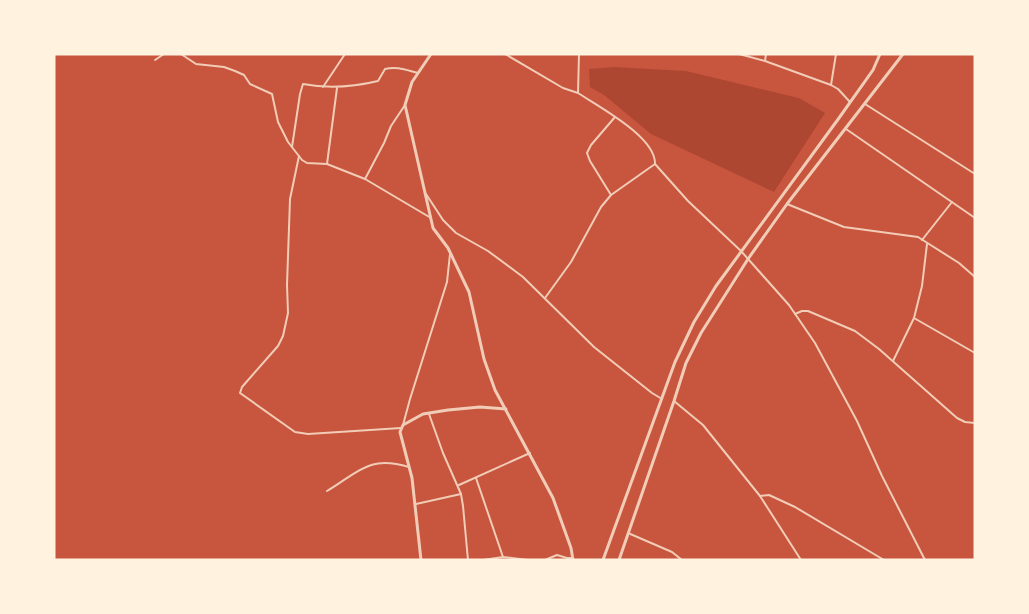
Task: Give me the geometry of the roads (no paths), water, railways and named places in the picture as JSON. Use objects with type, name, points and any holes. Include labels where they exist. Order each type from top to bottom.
[{"type":"street","points":[[155,60],[164,54]]},
{"type":"street","points":[[181,54],[196,64],[224,67],[235,71],[244,75],[250,84],[272,94],[278,122],[292,147],[307,163],[327,164],[365,178],[431,218]]},
{"type":"street","points":[[190,61],[193,54]]},
{"type":"street","points":[[323,87],[345,54]]},
{"type":"street","points":[[365,178],[391,126],[405,105],[412,82],[431,54]]},
{"type":"street","points":[[505,54],[563,88],[578,93],[626,123],[646,143],[655,156],[655,164],[688,201],[741,251],[789,305],[816,343],[925,560]]},
{"type":"street","points":[[578,93],[579,54]]},
{"type":"street","points":[[739,54],[831,85],[850,102]]},
{"type":"street","points":[[765,61],[766,54]]},
{"type":"street","points":[[831,85],[836,54]]},
{"type":"street","points":[[603,560],[675,362],[694,322],[716,286],[873,70],[880,54]]},
{"type":"street","points":[[619,560],[686,363],[700,333],[787,204],[903,54]]},
{"type":"street","points":[[292,147],[303,84],[337,88],[378,81],[385,69],[392,68],[418,73]]},
{"type":"street","points":[[327,164],[337,88]]},
{"type":"street","points":[[865,104],[975,174]]},
{"type":"street","points":[[405,105],[433,228],[450,252],[469,292],[484,359],[495,390],[553,498],[573,559],[557,555],[545,560]]},
{"type":"street","points":[[611,195],[587,153],[615,117]]},
{"type":"street","points":[[846,129],[975,218]]},
{"type":"street","points":[[299,156],[290,199],[288,313],[278,346],[242,387],[240,393],[295,432],[308,434],[402,426],[429,413],[480,407],[506,410]]},
{"type":"street","points":[[545,298],[571,262],[601,207],[611,195],[655,164]]},
{"type":"street","points":[[424,192],[443,220],[456,233],[488,251],[523,277],[594,346],[662,399]]},
{"type":"street","points":[[922,240],[952,202]]},
{"type":"street","points":[[787,204],[844,227],[918,237],[959,263],[975,277]]},
{"type":"street","points":[[893,361],[914,318],[922,286],[928,243]]},
{"type":"street","points":[[422,560],[412,478],[400,432],[447,282],[450,252]]},
{"type":"street","points":[[795,314],[808,311],[855,331],[893,361],[957,418],[975,423]]},
{"type":"street","points":[[914,318],[975,352]]},
{"type":"street","points":[[674,401],[703,425],[760,496],[801,560]]},
{"type":"street","points":[[429,413],[461,494],[468,560]]},
{"type":"street","points":[[458,485],[530,453]]},
{"type":"street","points":[[327,490],[360,469],[382,462],[409,467]]},
{"type":"street","points":[[476,478],[503,557]]},
{"type":"street","points":[[416,504],[461,494]]},
{"type":"street","points":[[760,496],[769,495],[795,507],[884,560]]},
{"type":"street","points":[[628,533],[672,552],[682,560]]},
{"type":"street","points":[[483,560],[503,557],[528,560]]}]
